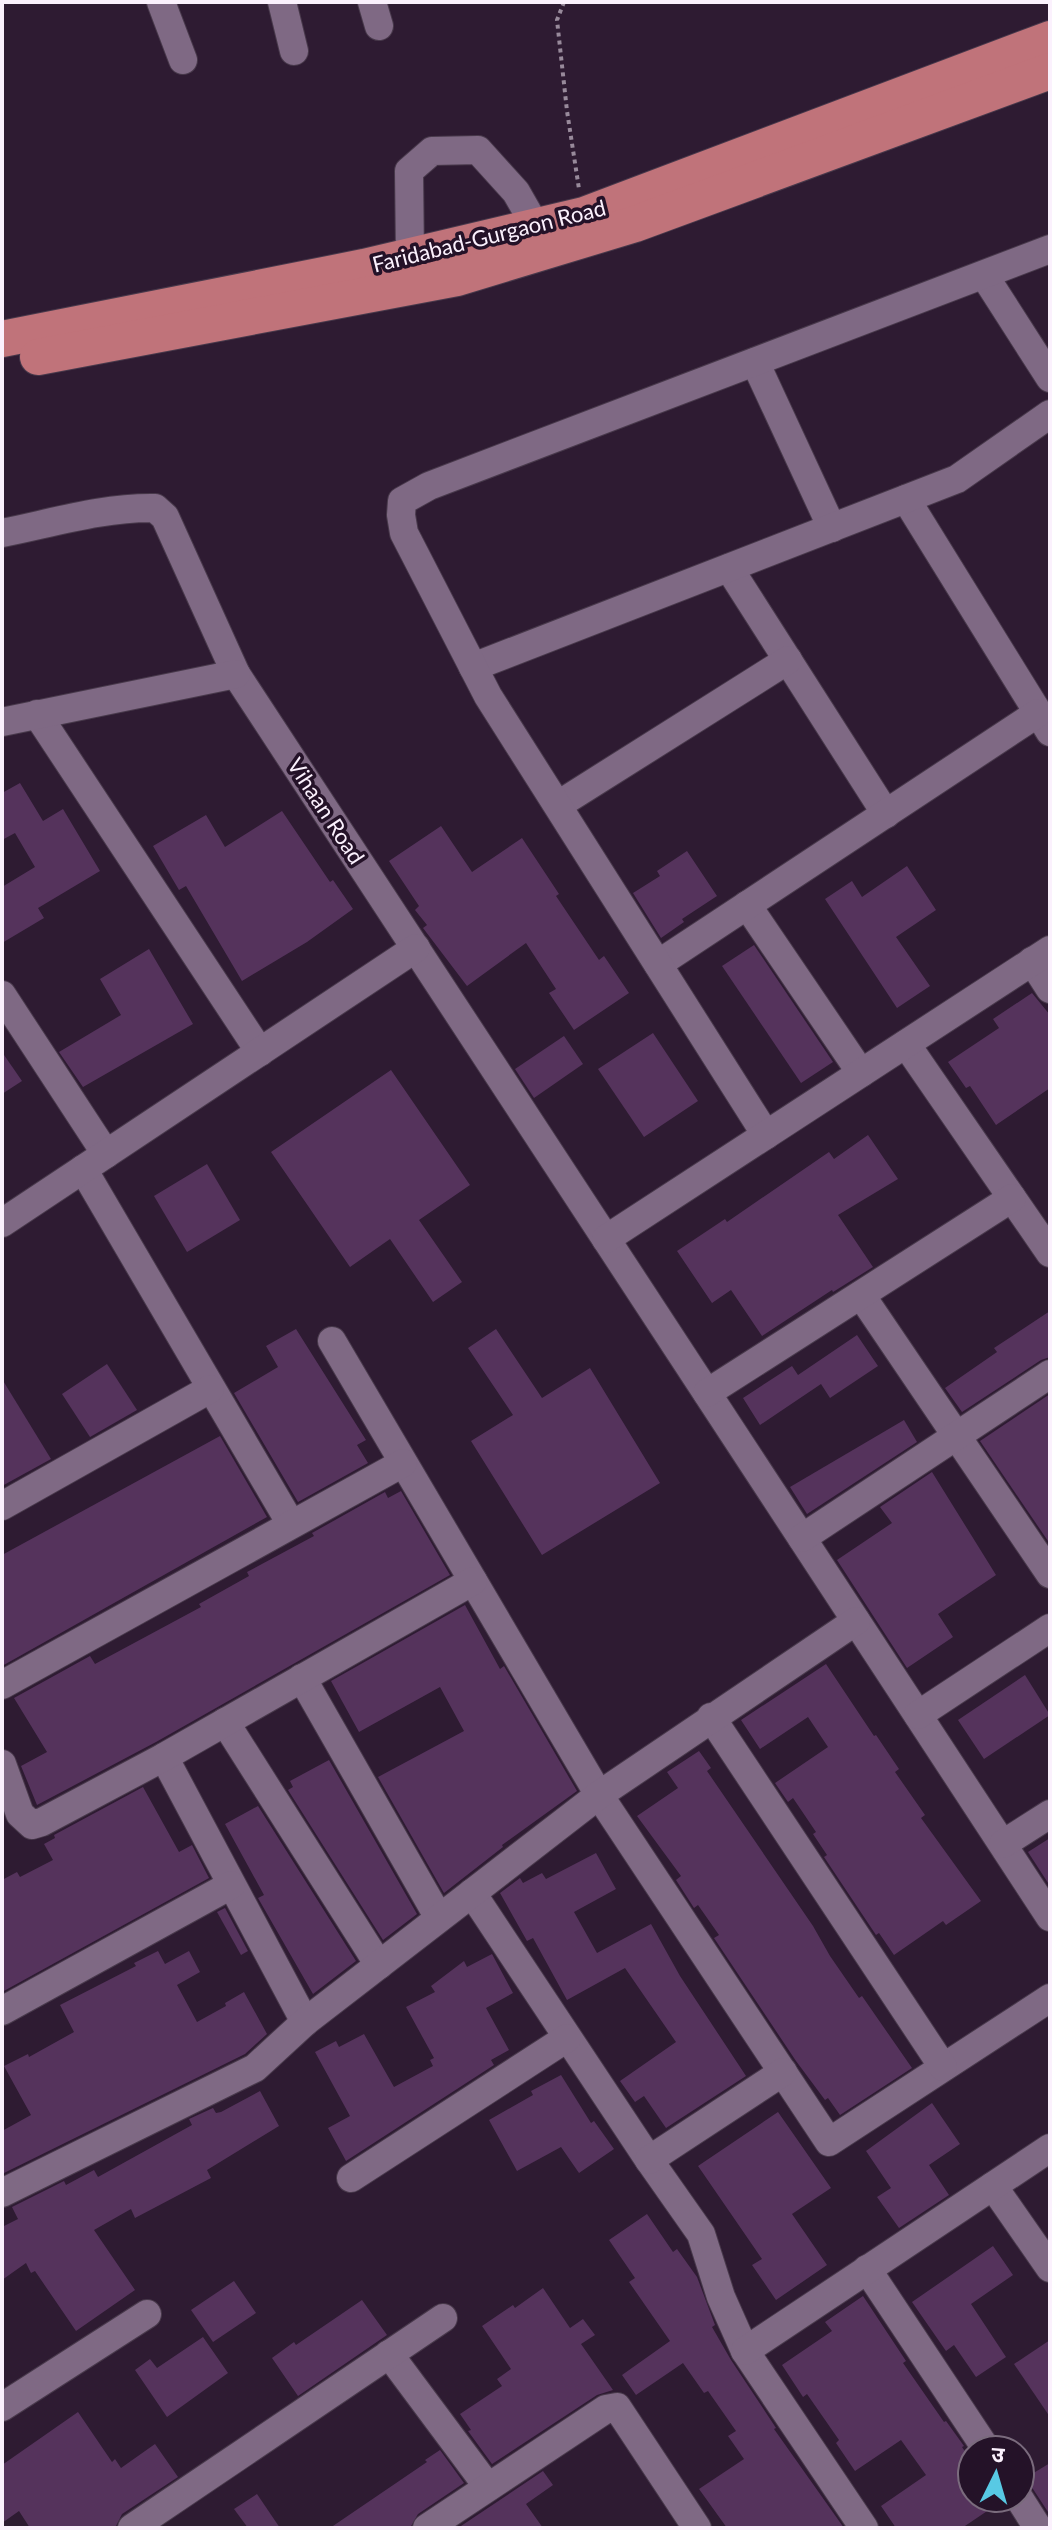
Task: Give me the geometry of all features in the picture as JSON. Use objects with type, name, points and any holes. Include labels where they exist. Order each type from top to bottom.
[{"type":"main road","name":"Faridabad-Gurgaon Road","points":[[2,363],[108,346],[457,278],[584,215],[1050,39]]},
{"type":"main road","name":"Faridabad-Gurgaon Road","points":[[2,339],[410,257],[635,224],[1046,75]]},
{"type":"street","points":[[161,2],[183,60]]},
{"type":"street","points":[[282,2],[294,51]]},
{"type":"street","points":[[410,257],[409,171],[432,151],[478,150],[516,192],[542,238]]},
{"type":"street","points":[[766,1135],[473,667],[404,533],[402,501],[429,486],[1050,249]]},
{"type":"street","points":[[984,275],[1050,378]]},
{"type":"street","points":[[755,362],[832,528]]},
{"type":"street","points":[[473,667],[957,479],[1050,414]]},
{"type":"street","points":[[658,964],[886,814],[1044,722],[906,499]]},
{"type":"street","name":"Vihaan Road","points":[[2,533],[111,510],[155,508],[165,517],[236,674],[1050,1917]]},
{"type":"street","points":[[729,568],[886,814]]},
{"type":"street","points":[[558,805],[788,660]]},
{"type":"street","points":[[2,722],[236,674]]},
{"type":"street","points":[[37,714],[260,1052]]},
{"type":"street","points":[[747,905],[861,1073]]},
{"type":"street","points":[[2,1223],[416,948]]},
{"type":"street","points":[[606,1239],[1041,956],[1050,989]]},
{"type":"street","points":[[2,995],[95,1162],[210,1389],[291,1524]]},
{"type":"street","points":[[906,1044],[1050,1253]]},
{"type":"street","points":[[707,1393],[1012,1198]]},
{"type":"street","points":[[861,1295],[1050,1574]]},
{"type":"street","points":[[332,1341],[599,1795],[829,2142],[1050,1998]]},
{"type":"street","points":[[802,1538],[1050,1374]]},
{"type":"street","points":[[2,1506],[210,1389]]},
{"type":"street","points":[[2,1685],[403,1463]]},
{"type":"street","points":[[2,1764],[11,1819],[32,1825],[42,1822],[164,1757],[473,1581]]},
{"type":"street","points":[[2,2193],[255,2068],[305,2022],[599,1795],[856,1621]]},
{"type":"street","points":[[918,1715],[1050,1628]]},
{"type":"street","points":[[302,1678],[439,1918]]},
{"type":"street","points":[[711,1717],[943,2067]]},
{"type":"street","points":[[225,1722],[379,1965]]},
{"type":"street","points":[[164,1757],[305,2022]]},
{"type":"street","points":[[1003,1844],[1050,1814]]},
{"type":"street","points":[[2,2011],[231,1885]]},
{"type":"street","points":[[472,1893],[701,2234],[721,2297],[745,2351],[864,2528]]},
{"type":"street","points":[[351,2178],[567,2038]]},
{"type":"street","points":[[649,2160],[783,2072]]},
{"type":"street","points":[[745,2351],[1050,2148]]},
{"type":"street","points":[[993,2186],[1050,2268]]},
{"type":"street","points":[[867,2269],[976,2434]]},
{"type":"street","points":[[2,2407],[147,2314]]},
{"type":"street","points":[[132,2528],[443,2318]]},
{"type":"street","points":[[389,2354],[488,2487]]},
{"type":"street","points":[[427,2528],[606,2409],[617,2407],[697,2528]]},
{"type":"path","points":[[564,2],[557,20],[567,111],[584,215]]},
{"type":"building","points":[[20,783],[43,821],[63,809],[100,871],[38,908],[44,918],[2,943],[2,887],[35,867],[15,833],[2,840],[2,793]]},
{"type":"building","points":[[282,811],[330,882],[333,880],[353,909],[307,942],[242,981],[186,886],[179,890],[153,846],[206,815],[225,847]]},
{"type":"building","points":[[441,826],[472,872],[522,838],[599,960],[604,956],[629,993],[574,1030],[549,993],[556,989],[526,943],[467,986],[423,928],[427,925],[415,910],[419,906],[389,861]]},
{"type":"building","points":[[687,851],[717,896],[682,919],[684,922],[661,938],[633,893],[660,876],[657,871]]},
{"type":"building","points":[[907,866],[936,910],[896,937],[930,986],[897,1008],[825,899],[852,881],[862,897]]},
{"type":"building","points":[[754,945],[833,1062],[801,1083],[722,966]]},
{"type":"building","points":[[149,949],[193,1024],[83,1087],[59,1052],[121,1015],[100,979]]},
{"type":"building","points":[[1032,993],[1050,1015],[1050,1088],[996,1125],[970,1086],[966,1088],[948,1062],[999,1028],[993,1019]]},
{"type":"building","points":[[653,1033],[698,1101],[644,1137],[598,1069]]},
{"type":"building","points":[[564,1036],[583,1064],[534,1098],[515,1069]]},
{"type":"building","points":[[2,1052],[22,1081],[2,1094]]},
{"type":"building","points":[[391,1070],[470,1185],[419,1220],[462,1282],[433,1302],[390,1239],[350,1267],[271,1152]]},
{"type":"building","points":[[868,1135],[898,1179],[838,1215],[873,1267],[762,1336],[731,1290],[712,1303],[677,1251],[725,1219],[727,1222],[829,1152],[834,1159]]},
{"type":"building","points":[[207,1164],[240,1220],[187,1252],[154,1196]]},
{"type":"building","points":[[1050,1311],[1050,1357],[962,1412],[945,1388],[997,1352],[994,1348]]},
{"type":"building","points":[[296,1329],[366,1440],[357,1445],[368,1463],[298,1502],[234,1393],[278,1367],[266,1346]]},
{"type":"building","points":[[496,1329],[542,1398],[590,1368],[660,1483],[542,1555],[471,1441],[513,1415],[468,1348]]},
{"type":"building","points":[[857,1335],[878,1366],[830,1398],[821,1384],[760,1425],[743,1398],[792,1366],[798,1375]]},
{"type":"building","points":[[107,1364],[137,1410],[90,1437],[62,1394]]},
{"type":"building","points":[[2,1379],[51,1459],[2,1486]]},
{"type":"building","points":[[1050,1394],[1050,1544],[980,1441]]},
{"type":"building","points":[[904,1420],[917,1442],[807,1514],[790,1487]]},
{"type":"building","points":[[220,1436],[267,1517],[2,1666],[2,1555]]},
{"type":"building","points":[[932,1472],[996,1575],[938,1614],[953,1637],[907,1668],[837,1560],[892,1523],[880,1507]]},
{"type":"building","points":[[401,1491],[450,1575],[156,1742],[37,1805],[21,1766],[47,1752],[14,1698],[90,1656],[95,1664],[201,1607],[199,1604],[249,1576],[247,1572],[314,1536],[312,1533],[385,1492],[388,1498]]},
{"type":"building","points":[[465,1605],[500,1669],[504,1666],[577,1791],[502,1845],[444,1893],[378,1777],[464,1731],[440,1687],[359,1732],[331,1681]]},
{"type":"building","points":[[826,1664],[899,1769],[895,1772],[925,1815],[921,1818],[981,1901],[946,1925],[943,1921],[894,1955],[879,1933],[876,1935],[824,1857],[827,1855],[813,1834],[816,1832],[793,1798],[788,1802],[775,1783],[828,1747],[808,1717],[760,1749],[741,1720]]},
{"type":"building","points":[[1025,1675],[1050,1715],[984,1759],[958,1720]]},
{"type":"building","points":[[699,1751],[711,1768],[707,1771],[813,1926],[830,1956],[912,2068],[840,2115],[796,2061],[714,1938],[719,1935],[698,1905],[694,1908],[676,1880],[681,1876],[637,1816],[678,1788],[667,1772]]},
{"type":"building","points":[[329,1760],[417,1914],[383,1940],[288,1790],[293,1787],[290,1781]]},
{"type":"building","points":[[143,1787],[179,1852],[192,1845],[209,1878],[2,1992],[2,1880],[17,1872],[20,1877],[53,1860],[44,1844],[55,1838],[54,1835]]},
{"type":"building","points":[[258,1806],[356,1961],[313,1994],[258,1898],[264,1895],[225,1824]]},
{"type":"building","points":[[1050,1838],[1050,1886],[1028,1852]]},
{"type":"building","points":[[596,1853],[616,1889],[574,1912],[597,1953],[651,1924],[680,1976],[746,2076],[666,2128],[644,2096],[635,2102],[620,2081],[676,2042],[625,1968],[567,2000],[533,1938],[527,1941],[500,1893],[520,1878],[523,1883],[542,1873],[546,1879]]},
{"type":"building","points":[[225,1908],[248,1951],[241,1955],[217,1912]]},
{"type":"building","points":[[158,1951],[165,1964],[189,1951],[200,1972],[177,1985],[197,2022],[244,1992],[267,2034],[245,2054],[2,2174],[2,2131],[31,2115],[4,2066],[28,2054],[29,2057],[74,2032],[60,2005],[136,1966],[134,1963]]},
{"type":"building","points":[[492,1954],[513,1993],[486,2008],[509,2050],[491,2060],[494,2065],[346,2161],[328,2128],[350,2116],[315,2052],[336,2041],[339,2047],[364,2034],[394,2087],[433,2066],[430,2060],[434,2058],[406,2007],[435,1992],[431,1986],[464,1961],[467,1967]]},
{"type":"building","points":[[561,2075],[591,2123],[594,2121],[614,2149],[579,2173],[561,2147],[517,2171],[489,2120]]},
{"type":"building","points":[[260,2091],[279,2126],[207,2170],[211,2178],[135,2218],[131,2209],[94,2230],[135,2290],[76,2331],[35,2271],[31,2273],[26,2263],[2,2280],[2,2227],[18,2219],[12,2207],[94,2170],[98,2177],[192,2125],[189,2119],[213,2108],[216,2113],[221,2112]]},
{"type":"building","points":[[932,2103],[960,2144],[929,2165],[949,2195],[899,2228],[877,2197],[891,2188],[866,2151]]},
{"type":"building","points":[[778,2112],[831,2188],[792,2214],[827,2265],[776,2300],[752,2265],[762,2259],[698,2166]]},
{"type":"building","points":[[647,2214],[673,2252],[677,2249],[697,2277],[715,2325],[712,2327],[731,2360],[774,2429],[844,2528],[727,2528],[699,2489],[744,2459],[728,2436],[736,2431],[708,2391],[704,2393],[683,2363],[636,2395],[622,2375],[670,2341],[629,2282],[635,2278],[609,2240]]},
{"type":"building","points":[[993,2246],[1013,2275],[971,2304],[1006,2357],[976,2377],[954,2345],[946,2351],[912,2302]]},
{"type":"building","points":[[234,2281],[256,2313],[213,2342],[191,2310]]},
{"type":"building","points":[[543,2288],[570,2328],[583,2319],[595,2335],[581,2344],[613,2390],[597,2395],[492,2464],[468,2431],[471,2430],[460,2414],[502,2386],[497,2379],[511,2369],[482,2326]]},
{"type":"building","points":[[863,2296],[906,2361],[903,2363],[956,2435],[956,2514],[983,2514],[962,2528],[896,2528],[881,2506],[926,2475],[901,2440],[855,2471],[836,2443],[839,2440],[807,2394],[803,2397],[782,2365],[832,2331],[825,2322]]},
{"type":"building","points":[[362,2300],[387,2335],[298,2396],[272,2358]]},
{"type":"building","points":[[203,2337],[228,2373],[167,2417],[135,2370],[150,2359],[157,2368]]},
{"type":"building","points":[[1050,2340],[1050,2417],[1014,2364]]},
{"type":"building","points":[[78,2412],[112,2462],[115,2459],[121,2468],[155,2444],[178,2477],[122,2514],[115,2528],[30,2528],[19,2511],[2,2523],[2,2465]]},
{"type":"building","points":[[440,2450],[464,2483],[418,2514],[410,2528],[330,2528],[427,2462],[425,2460]]},
{"type":"building","points":[[1050,2463],[1050,2515],[1036,2494],[1036,2472]]},
{"type":"building","points":[[543,2471],[553,2485],[526,2504],[543,2528],[458,2528]]},
{"type":"building","points":[[257,2494],[280,2528],[248,2528],[234,2509]]}]
